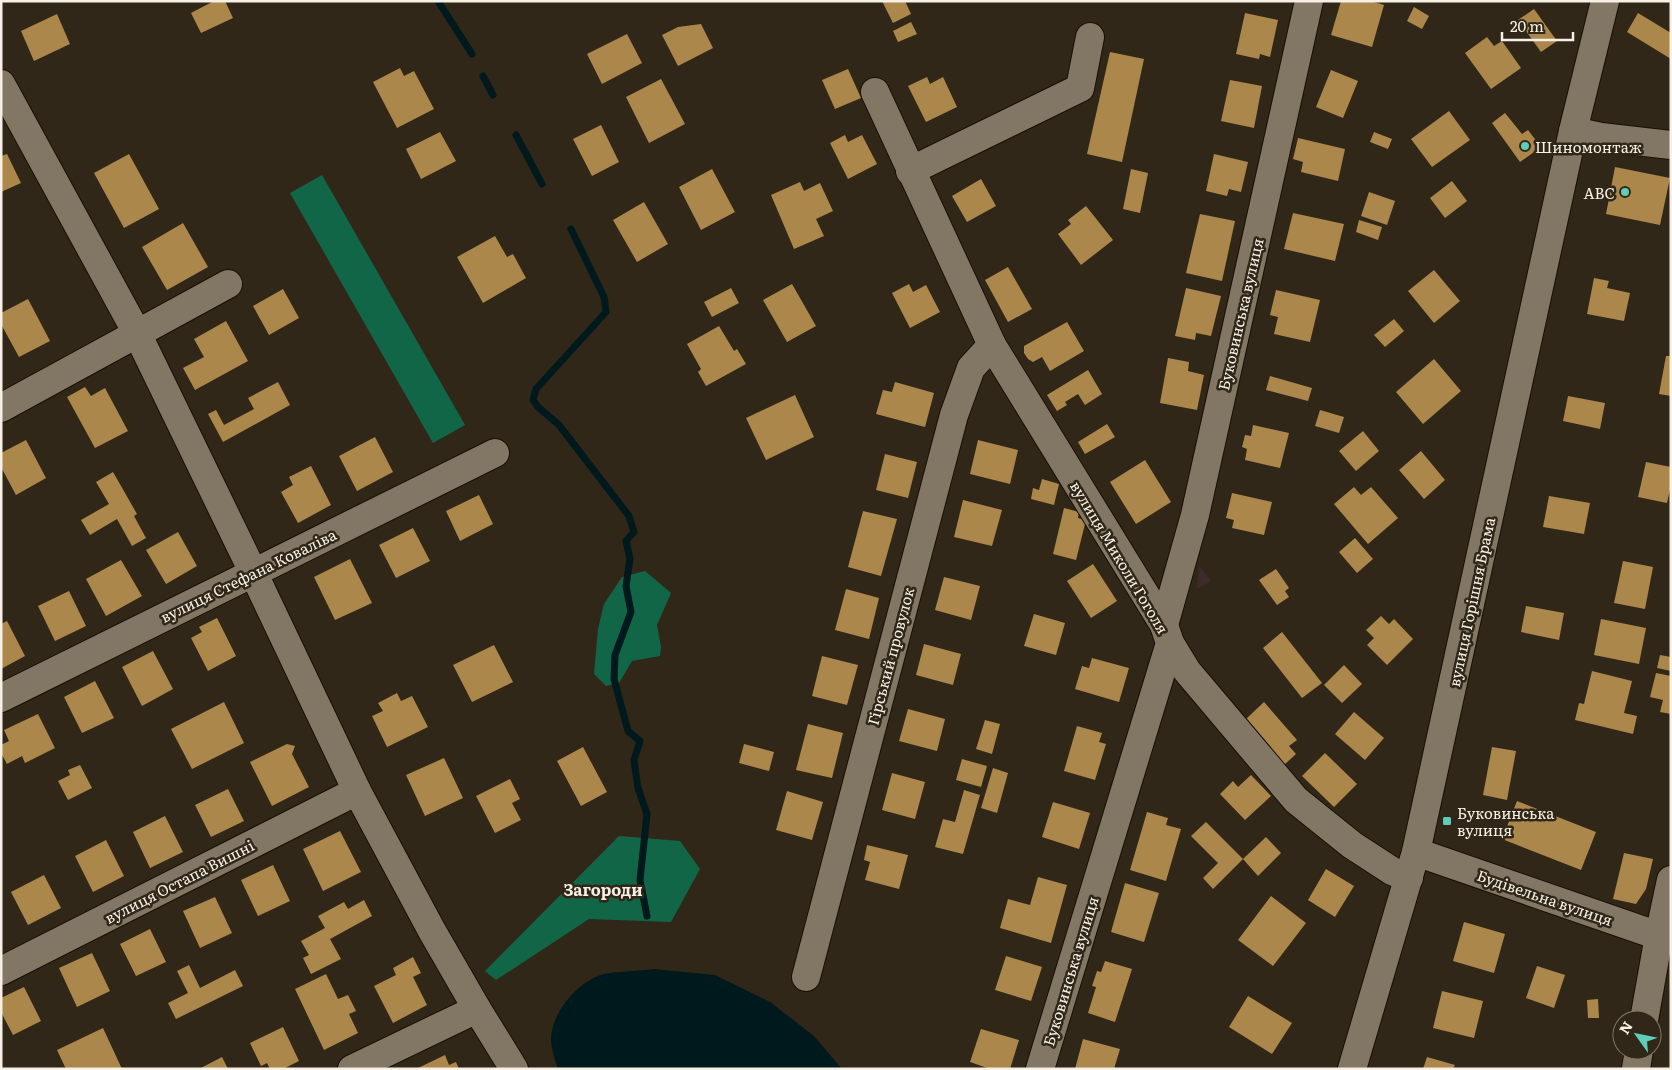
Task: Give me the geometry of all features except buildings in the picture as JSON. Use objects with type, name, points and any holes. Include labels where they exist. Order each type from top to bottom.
[{"type":"street","name":"Буковинська вулиця","points":[[1040,1069],[1167,634],[1309,1]]},
{"type":"street","name":"вулиця Горішня Брама","points":[[1352,1069],[1413,865],[1573,131],[1604,1]]},
{"type":"street","points":[[910,171],[1080,88],[1090,37]]},
{"type":"street","points":[[1,84],[138,335],[357,791],[476,1009],[514,1069]]},
{"type":"street","name":"вулиця Миколи Гоголя","points":[[875,92],[910,171],[992,344],[1167,634],[1187,671],[1296,800],[1352,845],[1392,870],[1413,865]]},
{"type":"street","points":[[1573,131],[1601,137],[1671,145]]},
{"type":"street","points":[[1,408],[138,335],[228,284]]},
{"type":"street","name":"Гірський провулок","points":[[806,977],[954,415],[971,368],[992,344]]},
{"type":"street","name":"вулиця Стефана Коваліва","points":[[1,698],[495,453]]},
{"type":"street","name":"вулиця Остапа Вишні","points":[[1,970],[357,791]]},
{"type":"street","name":"Будівельна вулиця","points":[[1413,865],[1665,932]]},
{"type":"street","points":[[1646,1010],[1665,932],[1671,880]]},
{"type":"street","points":[[352,1069],[476,1009]]},
{"type":"shaded area","points":[[1199,565],[1211,581],[1197,589]]},
{"type":"green space","points":[[322,175],[465,425],[433,443],[290,193]]},
{"type":"green space","points":[[645,571],[671,593],[657,625],[661,647],[660,656],[632,661],[619,683],[606,686],[594,674],[598,629],[604,604],[622,577]]},
{"type":"green space","points":[[619,836],[680,841],[700,869],[671,922],[589,919],[496,980],[485,971]]},
{"type":"water","points":[[654,969],[715,975],[770,1002],[814,1036],[842,1069],[558,1069],[553,1054],[552,1029],[561,1009],[576,990],[595,977],[604,974]]},
{"type":"waterway","points":[[438,1],[472,54]]},
{"type":"waterway","points":[[483,76],[493,95]]},
{"type":"waterway","points":[[516,135],[542,184]]},
{"type":"waterway","points":[[571,229],[604,297],[606,312],[536,389],[533,400],[538,407],[559,425],[629,516],[634,532],[626,541],[630,559],[626,586],[631,612],[615,655],[614,679],[628,731],[640,741],[634,760],[638,788],[647,814],[640,880],[647,916]]},
{"type":"place","name":"Шиномонтаж","points":[[1525,146]]},
{"type":"place","name":"ABC","points":[[1625,192]]},
{"type":"place","name":"Буковинська вулиця","points":[[1447,821]]},
{"type":"district","name":"Загороди","points":[[603,889]]}]
